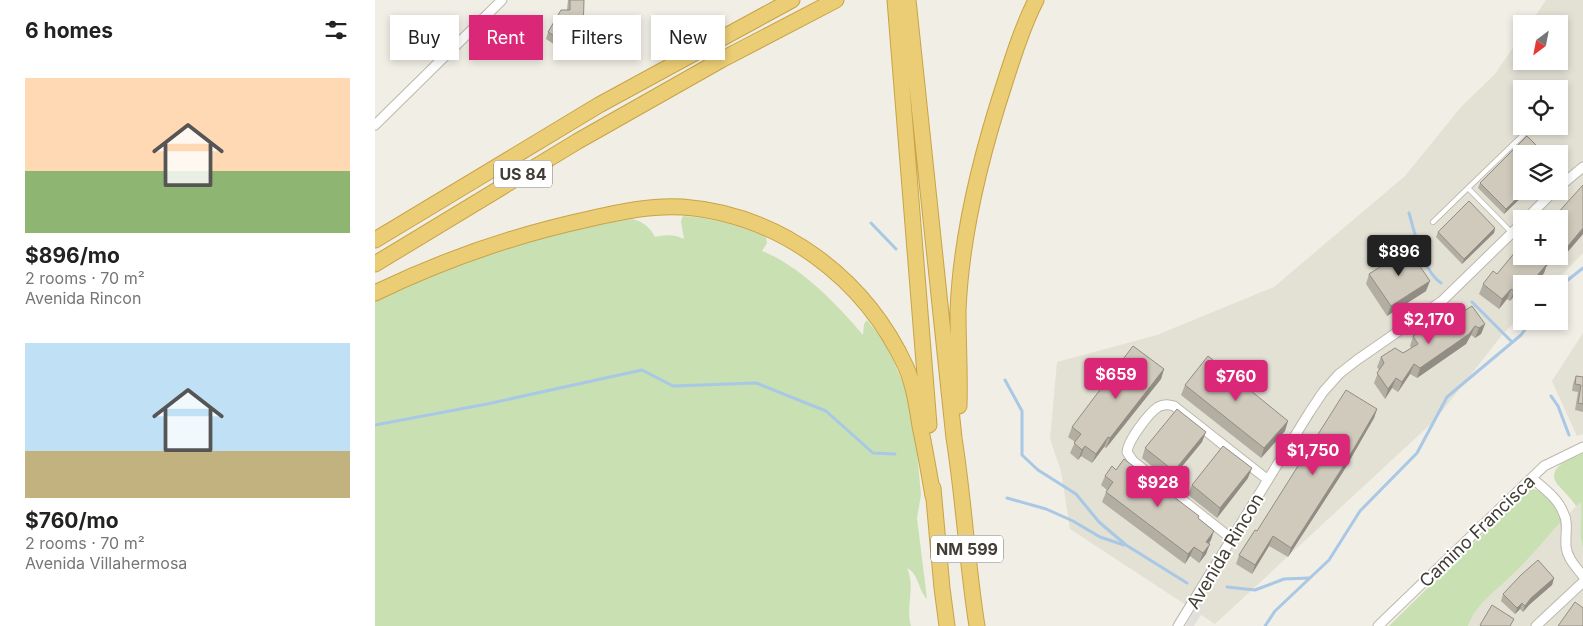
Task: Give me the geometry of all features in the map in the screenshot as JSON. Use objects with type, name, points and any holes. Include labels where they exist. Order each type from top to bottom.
[{"type":"highway","name":"US 84","points":[[375,240],[599,105],[792,0]]},
{"type":"highway","name":"US 84","points":[[375,264],[578,141],[705,69],[835,0]]},
{"type":"highway","points":[[895,0],[933,496]]},
{"type":"highway","points":[[908,0],[959,473]]},
{"type":"highway","points":[[959,473],[959,311],[969,222],[979,172],[997,106],[1025,23],[1036,0]]},
{"type":"highway","points":[[375,293],[421,272],[498,244],[562,225],[611,214],[657,207],[682,207],[725,214],[759,225],[777,232],[807,250],[845,280],[877,319],[894,344],[914,390],[933,496]]},
{"type":"highway","name":"NM 599","points":[[959,473],[977,626]]},
{"type":"highway","name":"NM 599","points":[[933,496],[947,626]]},
{"type":"street","points":[[375,125],[501,0]]},
{"type":"street","points":[[1568,180],[1583,167]]},
{"type":"street","points":[[1535,210],[1545,200]]},
{"type":"street","name":"Avenida Rincon","points":[[1178,626],[1317,402],[1339,374],[1442,301],[1512,233]]},
{"type":"street","points":[[1232,539],[1133,461],[1127,452],[1131,439],[1157,408],[1164,404],[1174,406],[1268,480]]},
{"type":"street","name":"Camino Francisca","points":[[1378,626],[1544,466],[1583,447]]},
{"type":"street","points":[[1532,478],[1556,499],[1564,512],[1567,525],[1566,547],[1571,560],[1583,576]]},
{"type":"street","points":[[1536,626],[1583,582]]},
{"type":"lane","points":[[1433,222],[1523,135]]},
{"type":"lane","points":[[1468,188],[1512,233]]},
{"type":"shaded area","points":[[1546,0],[1583,0],[1583,253],[1562,275],[1513,275],[1513,324],[1502,335],[1435,420],[1215,624],[1070,529],[1061,471],[1050,439],[1057,362],[1157,335],[1274,287],[1405,176],[1461,107],[1495,74],[1513,48],[1513,70],[1568,70],[1568,15],[1536,15]]},
{"type":"shaded area","points":[[1583,333],[1583,434],[1577,436],[1552,381]]},
{"type":"shaded area","points":[[1581,501],[1583,515],[1581,543],[1583,548],[1583,626],[1468,626],[1472,616],[1486,597],[1511,576]]},
{"type":"shaded area","points":[[1200,601],[1207,605],[1194,626],[1185,626]]},
{"type":"green space","points":[[683,216],[725,223],[766,237],[767,243],[762,251],[804,276],[842,311],[863,335],[864,324],[867,320],[882,339],[907,392],[915,431],[921,495],[917,518],[927,599],[914,574],[907,568],[911,583],[909,619],[911,626],[375,626],[375,300],[468,261],[533,240],[599,225],[632,219],[645,225],[655,237],[669,235],[684,239],[681,221]]},
{"type":"green space","points":[[1583,453],[1583,548],[1581,537],[1581,502],[1576,506],[1558,485],[1554,474],[1561,464]]},
{"type":"green space","points":[[1528,489],[1539,491],[1549,499],[1562,521],[1518,569],[1481,605],[1471,618],[1468,626],[1389,626]]},
{"type":"building","points":[[570,0],[584,0],[584,15],[558,15],[561,10],[570,10]]},
{"type":"building","points":[[553,24],[553,35],[548,32]]},
{"type":"building","points":[[1527,136],[1536,145],[1518,145]]},
{"type":"building","points":[[1513,150],[1513,200],[1515,200],[1506,209],[1480,183]]},
{"type":"building","points":[[1583,185],[1583,228],[1568,246],[1568,210],[1560,210]]},
{"type":"building","points":[[1469,201],[1495,228],[1464,259],[1438,232]]},
{"type":"building","points":[[1408,249],[1430,281],[1391,306],[1369,274]]},
{"type":"building","points":[[1513,255],[1513,265],[1546,265],[1538,275],[1513,275],[1513,290],[1511,289],[1502,299],[1483,284],[1493,271],[1497,274]]},
{"type":"building","points":[[1457,306],[1464,311],[1472,306],[1485,324],[1479,328],[1475,326],[1469,334],[1420,368],[1414,364],[1402,382],[1396,378],[1388,389],[1377,373],[1384,363],[1381,357],[1395,348],[1403,353],[1418,344],[1413,336],[1428,327],[1432,334],[1442,328],[1446,321],[1443,316]]},
{"type":"building","points":[[1133,346],[1164,369],[1096,454],[1085,446],[1082,450],[1074,443],[1081,434],[1072,427]]},
{"type":"building","points":[[1208,356],[1288,421],[1264,448],[1185,385]]},
{"type":"building","points":[[1576,376],[1583,377],[1583,404],[1578,403],[1581,385],[1575,384]]},
{"type":"building","points":[[1346,390],[1377,409],[1346,462],[1291,548],[1273,536],[1255,565],[1239,555],[1255,530],[1257,531]]},
{"type":"building","points":[[1177,409],[1206,432],[1174,471],[1145,448]]},
{"type":"building","points":[[1223,446],[1252,468],[1220,508],[1192,485]]},
{"type":"building","points":[[1124,459],[1199,516],[1198,518],[1214,531],[1206,542],[1210,544],[1203,553],[1194,547],[1188,554],[1106,492],[1113,482],[1105,476],[1112,466],[1116,470]]},
{"type":"building","points":[[1538,560],[1554,578],[1531,598],[1525,606],[1522,603],[1517,608],[1503,594]]},
{"type":"building","points":[[1575,602],[1583,608],[1583,626],[1558,626]]},
{"type":"building","points":[[1492,605],[1514,619],[1510,626],[1480,625]]},
{"type":"waterway","points":[[1409,213],[1417,241],[1429,270],[1441,283]]},
{"type":"waterway","points":[[871,223],[896,249]]},
{"type":"waterway","points":[[1568,280],[1583,268]]},
{"type":"waterway","points":[[1472,302],[1512,342]]},
{"type":"waterway","points":[[1265,626],[1275,611],[1329,560],[1360,511],[1417,453],[1447,397],[1525,330]]},
{"type":"waterway","points":[[375,425],[487,404],[642,370],[673,386],[756,383],[826,411],[873,453],[895,454]]},
{"type":"waterway","points":[[1005,380],[1022,411],[1022,455],[1038,470],[1076,494],[1099,522],[1126,545],[1187,583]]},
{"type":"waterway","points":[[1551,396],[1558,406],[1569,435]]},
{"type":"waterway","points":[[1007,498],[1046,509],[1073,521],[1100,537],[1124,545]]},
{"type":"waterway","points":[[1227,587],[1255,590],[1284,579],[1309,578]]}]
